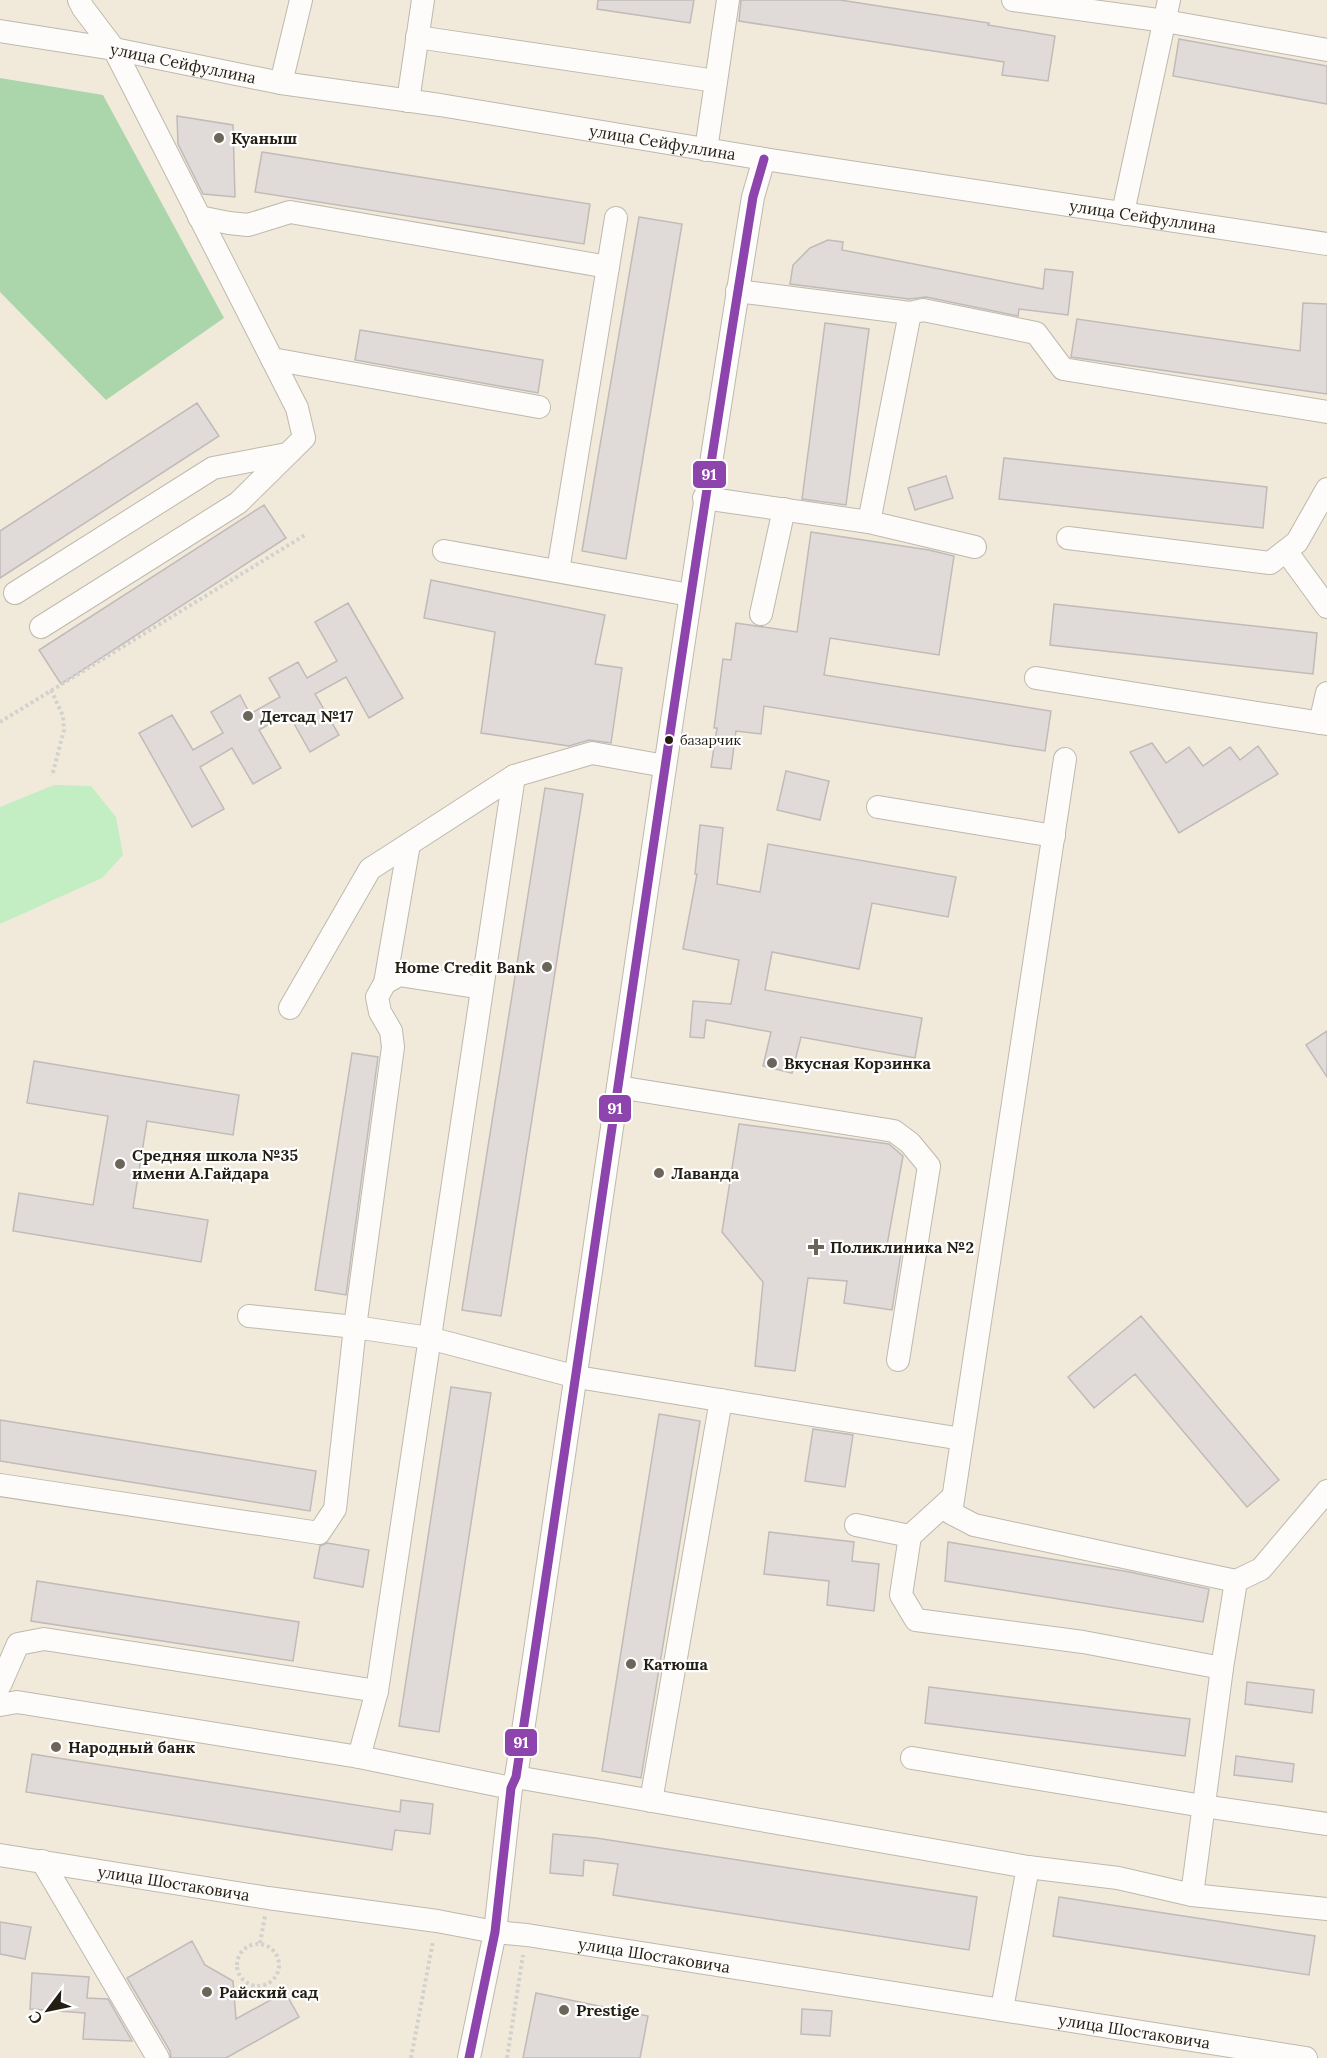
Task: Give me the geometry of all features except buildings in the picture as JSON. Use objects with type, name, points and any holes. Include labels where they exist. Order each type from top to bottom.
[{"type":"street","points":[[41,627],[238,503],[304,438],[297,408],[114,49],[79,0]]},
{"type":"street","points":[[280,83],[301,0]]},
{"type":"street","points":[[408,101],[423,0]]},
{"type":"street","points":[[706,150],[728,0]]},
{"type":"street","points":[[1013,0],[1167,11],[1327,50]]},
{"type":"street","points":[[1125,214],[1125,203],[1167,11]]},
{"type":"street","name":"улица Сейфуллина","points":[[0,31],[114,49],[280,83],[1327,244]]},
{"type":"street","points":[[417,37],[716,81]]},
{"type":"street","points":[[469,2058],[495,1932],[513,1782],[577,1377],[704,498],[753,196],[764,159]]},
{"type":"street","points":[[199,216],[248,225],[290,212],[608,267]]},
{"type":"street","points":[[558,571],[616,218]]},
{"type":"street","points":[[738,291],[910,313],[923,310],[1036,333],[1063,369],[1327,412]]},
{"type":"street","points":[[869,522],[910,313]]},
{"type":"street","points":[[272,359],[539,407]]},
{"type":"street","points":[[15,593],[213,468],[287,454]]},
{"type":"street","points":[[1068,538],[1270,563],[1297,542],[1327,489]]},
{"type":"street","points":[[704,498],[869,522],[975,547]]},
{"type":"street","points":[[761,614],[784,509]]},
{"type":"street","points":[[444,551],[690,595]]},
{"type":"street","points":[[1286,551],[1327,608]]},
{"type":"street","points":[[1036,678],[1324,723],[1327,693]]},
{"type":"street","points":[[290,1008],[370,869],[514,776],[592,753],[665,766]]},
{"type":"street","points":[[1065,759],[951,1513],[974,1525],[1236,1581],[1260,1569],[1327,1491]]},
{"type":"street","points":[[359,1757],[377,1691],[514,776]]},
{"type":"street","points":[[878,807],[1054,836]]},
{"type":"street","points":[[0,1485],[319,1533],[335,1509],[355,1327],[393,1047],[391,1031],[380,1012],[377,997],[385,983],[409,844]]},
{"type":"street","points":[[385,983],[399,975],[482,988]]},
{"type":"street","points":[[618,1087],[894,1131],[910,1143],[929,1166],[898,1360]]},
{"type":"street","points":[[249,1316],[355,1327],[429,1338],[577,1377],[962,1438]]},
{"type":"street","points":[[651,1801],[721,1400]]},
{"type":"street","points":[[953,1497],[910,1536],[901,1595],[916,1620],[1083,1642],[1222,1668]]},
{"type":"street","points":[[856,1525],[910,1536]]},
{"type":"street","points":[[1192,1895],[1236,1581]]},
{"type":"street","points":[[0,1685],[18,1644],[44,1639],[377,1691]]},
{"type":"street","points":[[0,1705],[17,1702],[513,1782],[651,1801],[1028,1867],[1118,1878],[1192,1895],[1327,1909]]},
{"type":"street","points":[[912,1758],[1327,1824]]},
{"type":"street","name":"улица Шостаковича","points":[[0,1855],[268,1898],[437,1921],[495,1932],[1306,2058]]},
{"type":"street","points":[[42,1861],[158,2058]]},
{"type":"street","points":[[1002,2009],[1028,1867]]},
{"type":"path","points":[[0,722],[305,535]]},
{"type":"path","points":[[51,690],[63,717],[64,730],[52,776]]},
{"type":"path","points":[[260,1943],[268,1898]]},
{"type":"path","points":[[411,2058],[437,1921]]},
{"type":"path","points":[[507,2058],[526,1935]]},
{"type":"path","points":[[260,1943],[270,1947],[277,1954],[280,1964],[278,1974],[271,1982],[261,1986],[251,1985],[242,1980],[237,1970],[237,1960],[242,1951],[250,1945],[260,1943]]},
{"type":"green space","points":[[0,78],[103,95],[224,318],[106,400],[0,292]]},
{"type":"green space","points":[[54,785],[91,786],[116,817],[123,855],[102,878],[0,924],[0,807]]},
{"type":"transit line","name":"91","points":[[469,2058],[495,1932],[511,1788],[516,1777],[691,592],[753,197],[764,159]]},
{"type":"place","name":"Куаныш","points":[[219,138]]},
{"type":"place","name":"Детсад №17","points":[[248,716]]},
{"type":"place","name":"базарчик","points":[[669,740]]},
{"type":"place","name":"Home Credit Bank","points":[[547,967]]},
{"type":"place","name":"Вкусная Корзинка","points":[[772,1063]]},
{"type":"place","name":"Средняя школа №35 имени А.Гайдара","points":[[120,1164]]},
{"type":"place","name":"Лаванда","points":[[659,1173]]},
{"type":"place","name":"Поликлиника №2","points":[[816,1247]]},
{"type":"place","name":"Катюша","points":[[631,1664]]},
{"type":"place","name":"Народный банк","points":[[56,1747]]},
{"type":"place","name":"Райский сад","points":[[207,1992]]},
{"type":"place","name":"Prestige","points":[[564,2010]]}]
